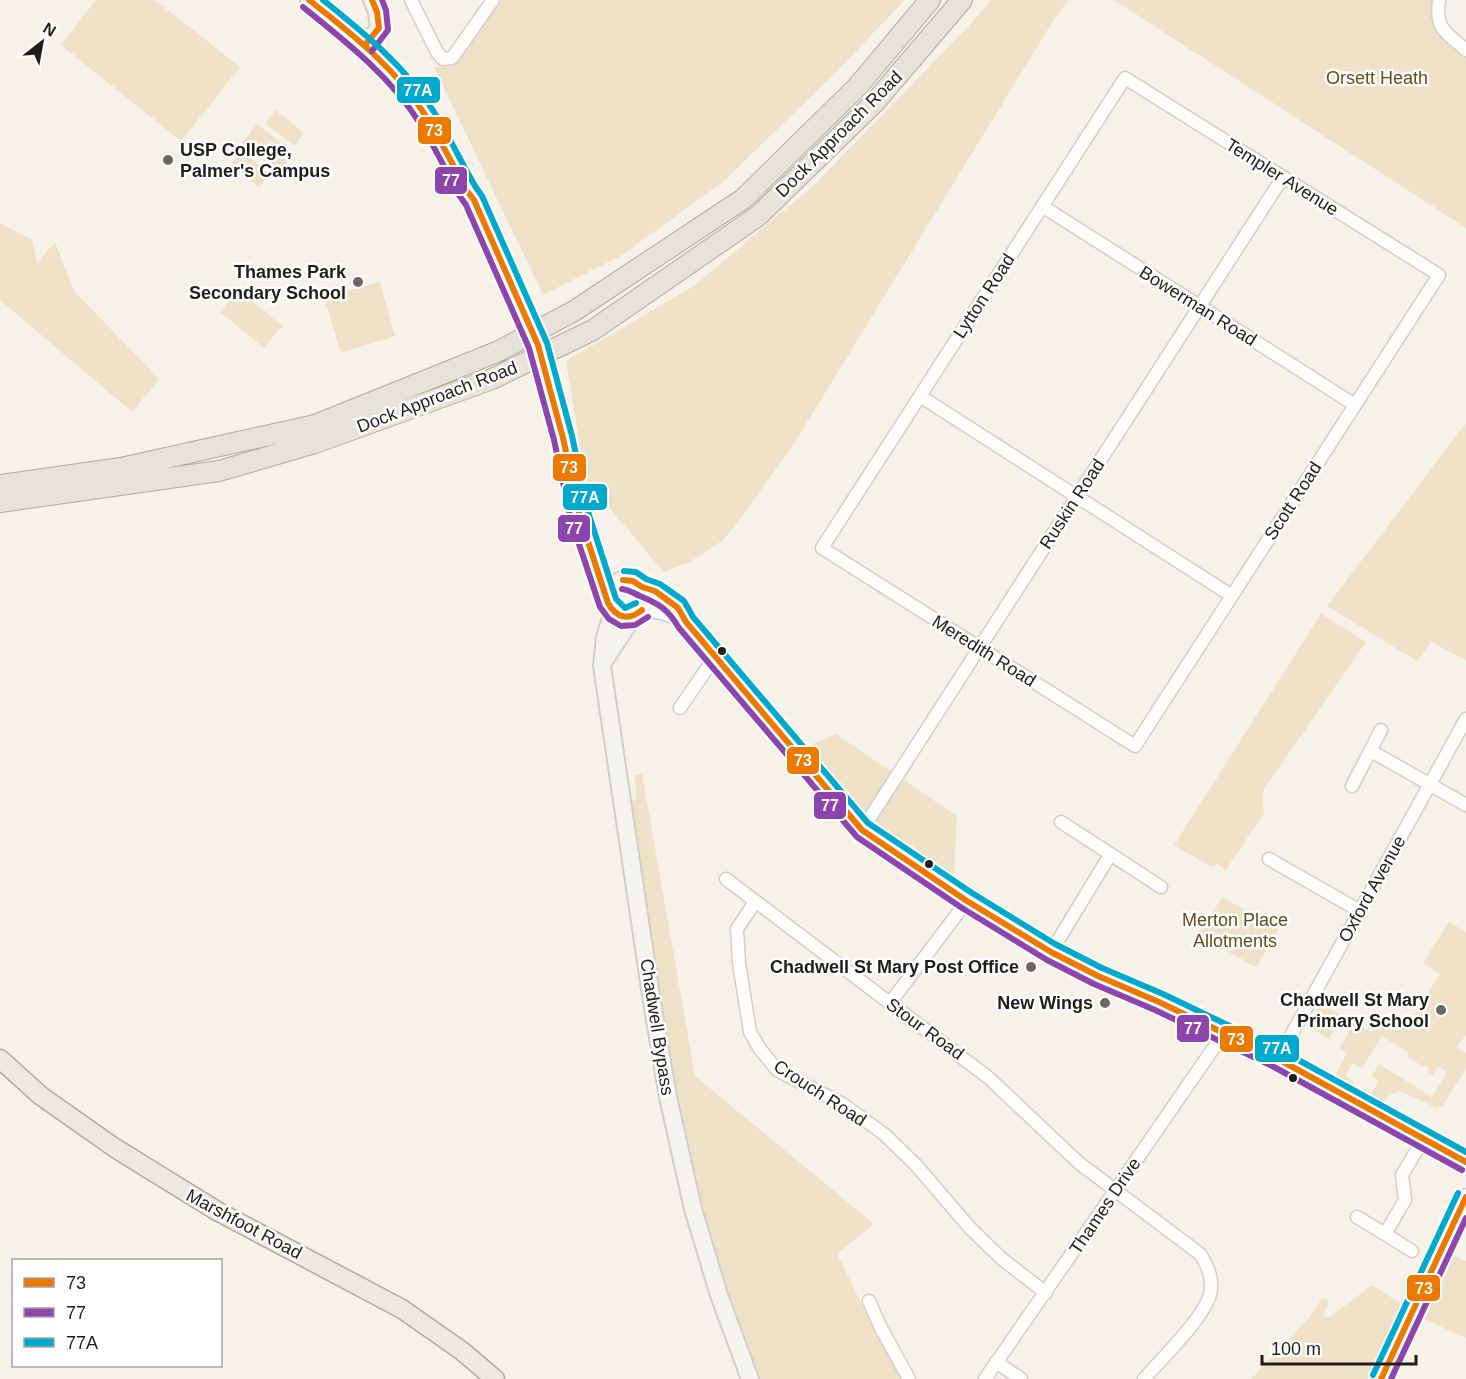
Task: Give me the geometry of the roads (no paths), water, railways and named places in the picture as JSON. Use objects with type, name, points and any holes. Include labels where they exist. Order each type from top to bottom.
[{"type":"highway","name":"Dock Approach Road","points":[[0,486],[121,468],[315,425],[499,351],[574,311],[743,199],[856,87],[930,0]]},
{"type":"highway","name":"Dock Approach Road","points":[[0,502],[219,471],[305,446],[492,379],[593,330],[758,216],[875,102],[962,0]]},
{"type":"main road","points":[[309,0],[364,45],[399,81],[426,116],[474,200],[520,299],[538,345],[588,543],[610,605],[622,617],[638,613]]},
{"type":"main road","points":[[364,45],[379,28],[377,12],[372,0]]},
{"type":"main road","points":[[588,543],[608,568],[623,580],[633,581],[642,586],[646,598],[602,666]]},
{"type":"main road","points":[[610,605],[612,586],[623,580]]},
{"type":"main road","name":"Chadwell Bypass","points":[[610,605],[602,666],[668,1097],[693,1209],[719,1295],[750,1379]]},
{"type":"main road","name":"Marshfoot Road","points":[[0,1059],[41,1096],[115,1148],[217,1211],[402,1309],[462,1351],[495,1379]]},
{"type":"street","points":[[411,0],[443,59],[452,58],[493,0]]},
{"type":"street","points":[[1439,0],[1437,15],[1443,29],[1466,50]]},
{"type":"street","name":"Templer Avenue","points":[[1125,78],[1439,275]]},
{"type":"street","name":"Lytton Road","points":[[843,515],[1125,78]]},
{"type":"street","name":"Ruskin Road","points":[[862,830],[1283,177]]},
{"type":"street","name":"Bowerman Road","points":[[1042,206],[1355,405]]},
{"type":"street","name":"Scott Road","points":[[1122,737],[1135,746],[1439,275]]},
{"type":"street","points":[[920,396],[1232,596]]},
{"type":"street","name":"Meredith Road","points":[[843,515],[822,548],[1122,737]]},
{"type":"street","points":[[642,586],[665,597],[678,608],[686,622],[862,830],[967,901],[1051,952],[1278,1059],[1466,1162]]},
{"type":"street","points":[[638,613],[662,614],[686,622]]},
{"type":"street","points":[[680,700],[717,658]]},
{"type":"street","name":"Oxford Avenue","points":[[1278,1059],[1466,719]]},
{"type":"street","points":[[1352,786],[1381,730]]},
{"type":"street","points":[[1371,751],[1466,805]]},
{"type":"street","points":[[1061,822],[1161,887]]},
{"type":"street","points":[[1051,952],[1110,855]]},
{"type":"street","points":[[1269,859],[1360,911]]},
{"type":"street","name":"Stour Road","points":[[726,879],[989,1078],[1078,1163],[1200,1254],[1209,1267],[1211,1289],[1207,1303],[1200,1315],[1144,1379]]},
{"type":"street","points":[[890,1003],[967,901]]},
{"type":"street","name":"Crouch Road","points":[[754,902],[737,929],[739,963],[750,1032],[760,1050],[777,1070],[844,1105],[884,1134],[915,1164],[970,1228],[1002,1258],[1046,1293]]},
{"type":"street","name":"Thames Drive","points":[[985,1379],[1224,1033]]},
{"type":"street","points":[[1385,1234],[1405,1200],[1402,1175],[1423,1140]]},
{"type":"street","points":[[1381,1379],[1466,1197]]},
{"type":"street","points":[[1358,1217],[1412,1251]]},
{"type":"street","points":[[869,1301],[909,1379]]},
{"type":"street","points":[[996,1362],[1021,1379]]},
{"type":"place","name":"USP College, Palmer's Campus","points":[[168,160]]},
{"type":"place","name":"Thames Park Secondary School","points":[[358,282]]},
{"type":"place","name":"Chadwell St Mary Post Office","points":[[1031,967]]},
{"type":"place","name":"New Wings","points":[[1105,1003]]},
{"type":"place","name":"Chadwell St Mary Primary School","points":[[1441,1010]]},
{"type":"park label","name":"Orsett Heath","points":[[1377,78]]},
{"type":"park label","name":"Merton Place Allotments","points":[[1235,930]]}]
